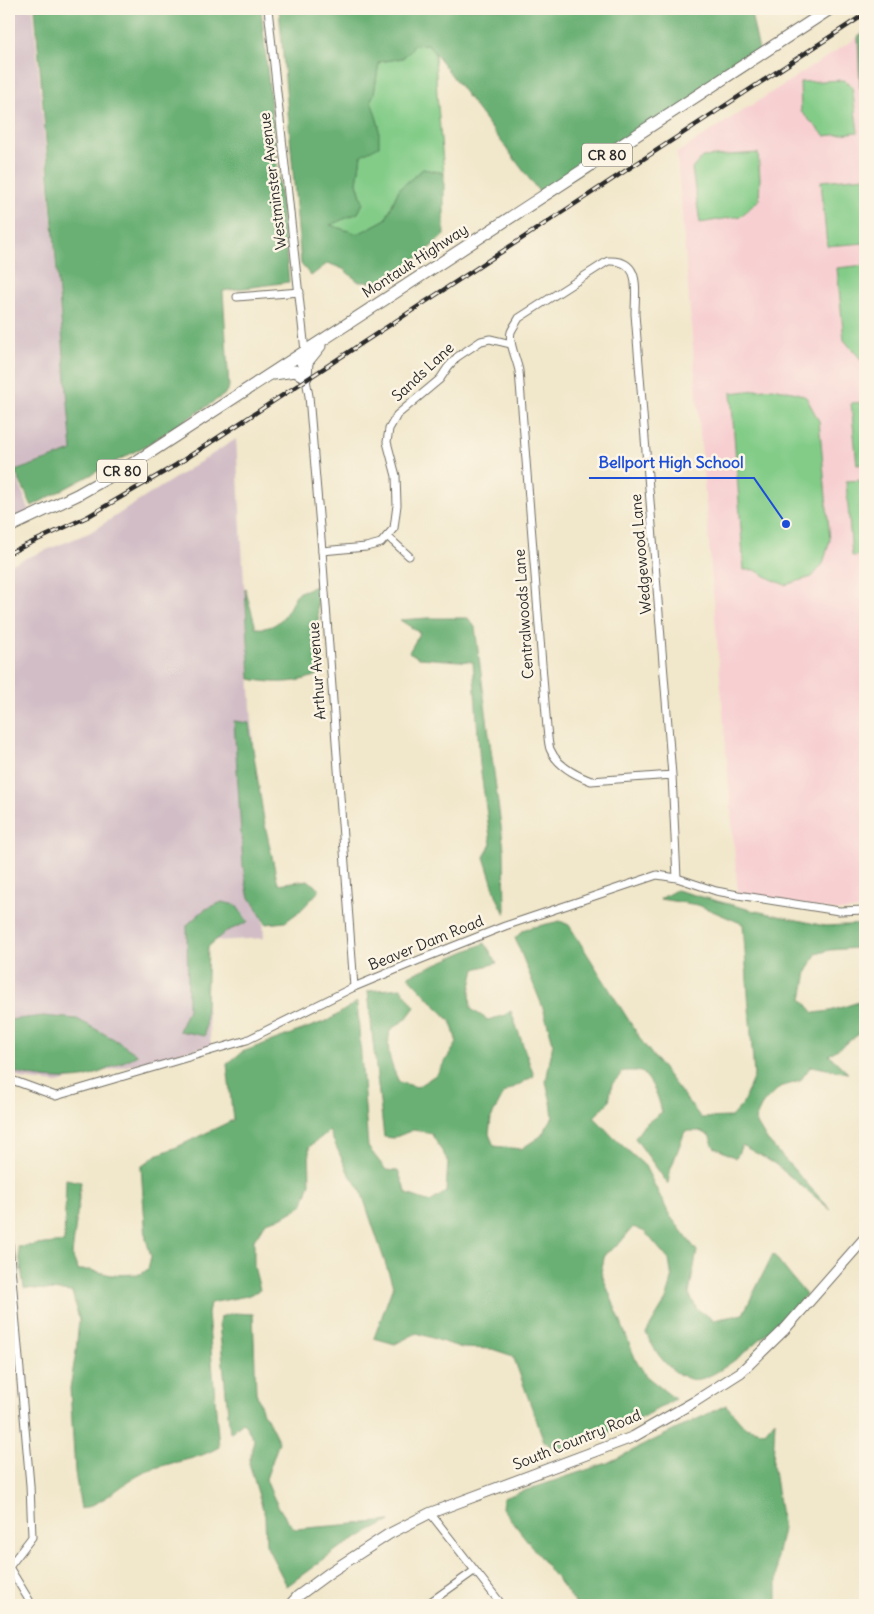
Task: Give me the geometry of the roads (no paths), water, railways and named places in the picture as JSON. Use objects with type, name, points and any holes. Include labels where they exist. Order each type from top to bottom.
[{"type":"main road","name":"Montauk Highway","points":[[9,527],[77,495],[123,470],[830,9]]},
{"type":"main road","points":[[267,376],[292,371],[306,377],[309,359],[331,334]]},
{"type":"main road","name":"South Country Road","points":[[290,1605],[298,1596],[332,1570],[389,1534],[430,1513],[633,1437],[694,1402],[741,1372],[784,1330],[865,1238]]},
{"type":"street","name":"Westminster Avenue","points":[[268,9],[300,292],[301,353]]},
{"type":"street","name":"Wedgewood Lane","points":[[511,344],[511,333],[519,318],[608,262],[618,261],[632,268],[672,775],[677,878]]},
{"type":"street","points":[[237,297],[300,292]]},
{"type":"street","name":"Sands Lane","points":[[387,536],[394,528],[397,504],[396,476],[387,442],[389,429],[397,415],[440,379],[448,366],[457,357],[481,341],[490,339],[511,344]]},
{"type":"street","name":"Centralwoods Lane","points":[[511,344],[519,371],[550,748],[557,760],[568,770],[579,777],[591,781],[672,775]]},
{"type":"street","name":"Arthur Avenue","points":[[301,353],[309,396],[322,551],[354,987]]},
{"type":"street","points":[[322,551],[366,547],[381,543],[387,536],[409,556]]},
{"type":"street","name":"Beaver Dam Road","points":[[9,1078],[56,1096],[247,1040],[354,987],[514,923],[657,875],[677,878],[738,895],[839,911],[865,910]]},
{"type":"street","points":[[9,1244],[30,1485],[32,1538],[9,1567],[32,1605]]},
{"type":"street","points":[[430,1513],[502,1605]]},
{"type":"street","points":[[426,1605],[474,1570]]},
{"type":"railway","points":[[9,553],[87,517],[176,465],[865,14]]},
{"type":"place","name":"Bellport High School","points":[[786,524]]}]
